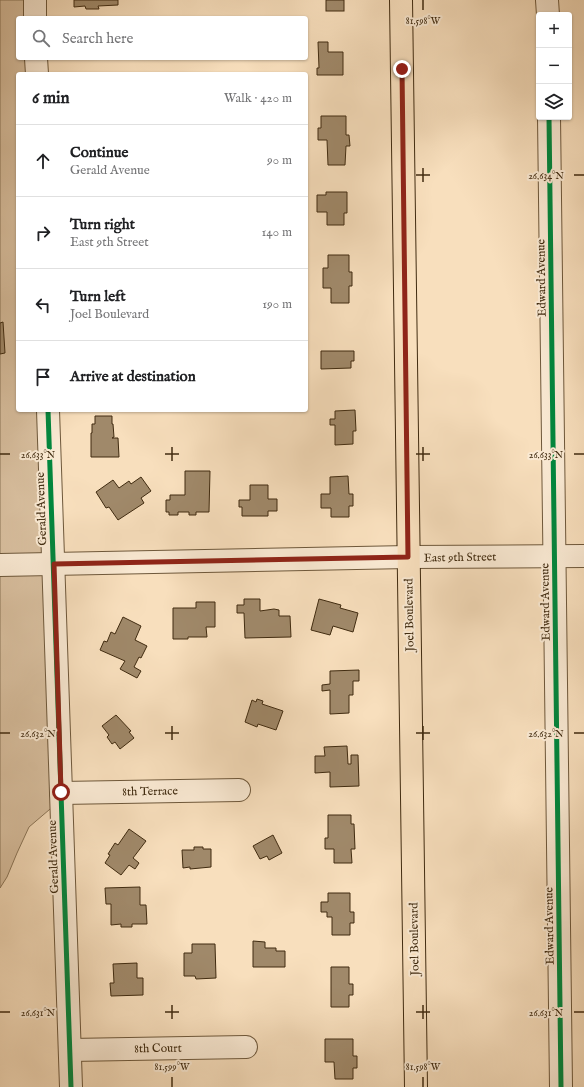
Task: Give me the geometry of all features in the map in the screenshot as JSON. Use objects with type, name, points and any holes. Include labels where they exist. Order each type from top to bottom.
[{"type":"main road","name":"Joel Boulevard","points":[[401,0],[416,1087]]},
{"type":"street","points":[[35,0],[35,16]]},
{"type":"street","points":[[547,0],[548,12]]},
{"type":"street","points":[[36,60],[37,72]]},
{"type":"street","name":"Edward Avenue","points":[[549,120],[561,1087]]},
{"type":"street","name":"Gerald Avenue","points":[[48,412],[71,1087]]},
{"type":"street","name":"East 9th Street","points":[[0,565],[408,557],[584,556]]},
{"type":"street","name":"8th Terrace","points":[[61,792],[239,790]]},
{"type":"street","name":"8th Court","points":[[70,1050],[246,1047]]},
{"type":"shaded area","points":[[0,0],[36,0],[37,16],[16,16],[16,60],[38,60],[38,72],[16,72],[16,412],[50,412],[63,798],[29,827],[7,877],[0,888]]},
{"type":"building","points":[[74,0],[118,0],[118,5],[98,6],[99,9],[86,9],[85,6],[74,7]]},
{"type":"building","points":[[326,0],[344,0],[344,11],[326,11]]},
{"type":"building","points":[[318,42],[328,42],[328,52],[343,52],[343,75],[317,75],[317,68],[319,68]]},
{"type":"building","points":[[321,116],[346,116],[346,135],[349,135],[350,146],[346,146],[345,165],[328,165],[327,140],[318,140],[318,128],[321,128]]},
{"type":"building","points":[[326,192],[347,192],[347,213],[344,213],[344,225],[327,225],[327,212],[317,212],[317,195],[326,195]]},
{"type":"building","points":[[328,255],[349,255],[349,272],[352,272],[352,286],[349,286],[349,303],[331,303],[331,288],[323,288],[323,268],[328,268]]},
{"type":"building","points":[[3,322],[5,353],[0,354],[0,323]]},
{"type":"building","points":[[321,351],[354,351],[354,361],[351,361],[351,368],[321,369]]},
{"type":"building","points":[[355,410],[356,431],[353,431],[353,444],[335,445],[335,425],[330,425],[330,419],[335,419],[335,411]]},
{"type":"building","points":[[95,416],[112,416],[114,437],[112,438],[118,438],[119,457],[91,457],[91,433],[92,424],[95,424]]},
{"type":"building","points":[[185,471],[210,471],[209,512],[196,512],[196,515],[189,515],[189,512],[178,512],[178,515],[169,515],[169,512],[166,512],[166,500],[170,500],[170,495],[185,495]]},
{"type":"building","points":[[348,476],[349,494],[353,494],[353,506],[349,506],[349,517],[331,517],[331,508],[321,508],[321,494],[330,494],[330,477]]},
{"type":"building","points":[[141,477],[151,491],[141,498],[144,503],[118,520],[109,507],[106,508],[96,492],[113,480],[119,488],[129,481],[131,484]]},
{"type":"building","points":[[250,485],[268,485],[268,499],[277,499],[277,511],[268,511],[268,516],[242,516],[242,507],[239,507],[239,500],[250,500]]},
{"type":"building","points":[[244,599],[260,599],[260,611],[274,609],[279,610],[279,616],[290,616],[291,637],[245,638],[244,613],[237,613],[237,605],[244,605]]},
{"type":"building","points":[[319,599],[341,605],[340,608],[358,613],[353,632],[333,626],[330,635],[311,630]]},
{"type":"building","points":[[196,602],[215,602],[215,627],[206,627],[207,637],[173,639],[173,608],[196,608]]},
{"type":"building","points":[[123,617],[141,626],[135,640],[147,646],[141,658],[139,657],[134,667],[141,671],[137,678],[120,669],[125,661],[100,650],[104,641],[107,642],[111,632],[115,634]]},
{"type":"building","points":[[359,670],[359,681],[353,681],[353,695],[349,695],[349,713],[330,714],[330,690],[322,691],[322,685],[330,684],[330,671]]},
{"type":"building","points":[[257,699],[263,701],[262,704],[283,711],[276,730],[258,724],[257,727],[245,722],[252,700],[256,702]]},
{"type":"building","points":[[116,715],[131,731],[129,732],[134,738],[120,749],[115,742],[112,744],[107,737],[109,735],[102,726]]},
{"type":"building","points":[[347,746],[348,764],[351,764],[351,755],[358,755],[359,786],[330,787],[330,772],[315,773],[315,756],[325,756],[324,747]]},
{"type":"building","points":[[328,815],[351,815],[351,824],[354,824],[355,849],[351,849],[352,863],[334,863],[334,849],[325,849],[325,838],[328,838]]},
{"type":"building","points":[[129,829],[146,841],[133,858],[139,863],[135,869],[129,865],[121,875],[105,863],[110,855],[108,854],[115,843],[118,845]]},
{"type":"building","points":[[273,835],[282,853],[269,860],[267,856],[260,859],[253,846]]},
{"type":"building","points":[[194,847],[211,849],[211,867],[190,869],[190,867],[183,868],[182,850],[194,850]]},
{"type":"building","points":[[140,887],[140,905],[146,905],[147,924],[132,924],[132,927],[121,927],[121,924],[111,925],[111,904],[106,904],[105,888]]},
{"type":"building","points":[[328,893],[350,893],[350,912],[354,912],[354,923],[350,923],[350,935],[332,935],[332,917],[327,917],[327,912],[321,912],[321,902],[328,902]]},
{"type":"building","points":[[253,941],[265,942],[265,948],[276,948],[276,951],[285,951],[285,967],[253,967]]},
{"type":"building","points":[[192,944],[215,944],[216,978],[196,979],[195,976],[184,976],[184,953],[192,953]]},
{"type":"building","points":[[137,963],[137,978],[143,978],[143,995],[111,996],[110,983],[114,983],[113,964]]},
{"type":"building","points":[[331,967],[349,967],[349,984],[353,984],[353,995],[349,995],[349,1007],[331,1007]]},
{"type":"building","points":[[325,1039],[353,1039],[353,1056],[357,1056],[357,1068],[353,1068],[353,1079],[335,1079],[334,1062],[325,1062]]},
{"type":"cycle path","points":[[549,120],[561,1087]]},
{"type":"cycle path","points":[[48,412],[71,1087]]},
{"type":"route","points":[[61,792],[54,564],[408,557],[402,69]]}]
